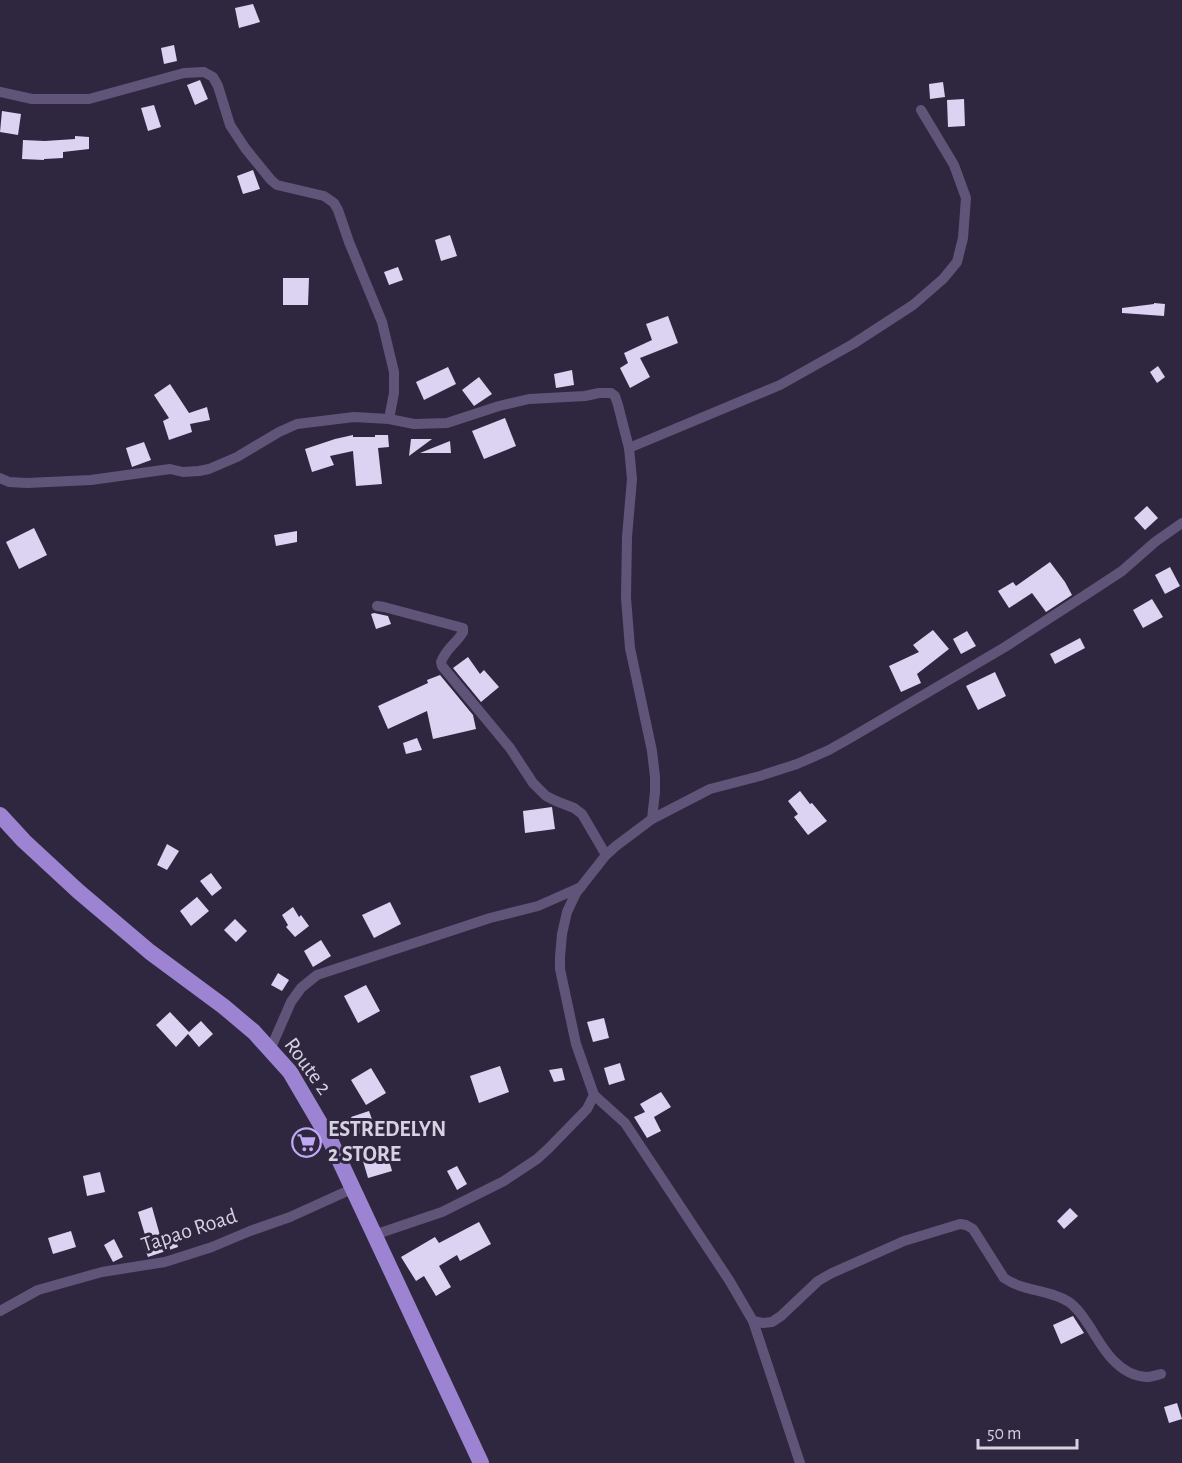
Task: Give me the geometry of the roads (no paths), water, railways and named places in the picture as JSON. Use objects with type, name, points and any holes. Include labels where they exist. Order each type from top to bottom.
[{"type":"highway","name":"Route 2","points":[[0,815],[24,841],[78,891],[150,952],[254,1032],[290,1072],[314,1111],[354,1188],[481,1463]]},
{"type":"street","points":[[0,92],[32,99],[89,99],[184,73],[204,72],[213,77],[230,126],[271,180],[278,185],[324,196],[334,203],[338,210],[382,322],[394,372],[394,393],[389,419]]},
{"type":"street","points":[[629,448],[780,385],[853,344],[913,305],[944,279],[957,262],[963,238],[966,198],[954,165],[921,110]]},
{"type":"street","points":[[0,478],[9,482],[27,483],[91,480],[170,469],[183,472],[199,471],[237,457],[269,437],[297,424],[354,417],[389,419],[414,424],[447,423],[529,399],[599,393],[615,396],[629,448],[632,480],[627,537],[626,598],[630,648],[652,751],[655,777],[652,819]]},
{"type":"street","points":[[800,1463],[753,1321],[729,1280],[625,1123],[594,1095],[576,1044],[560,969],[567,912],[581,887],[606,855],[652,819],[710,789],[797,764],[829,750],[1015,641],[1122,571],[1155,542],[1182,523]]},
{"type":"street","points":[[377,606],[463,628],[464,632],[460,638],[447,650],[441,662],[442,666],[510,748],[533,783],[546,796],[582,814],[606,855]]},
{"type":"street","points":[[270,1050],[291,1002],[301,988],[317,975],[490,918],[537,906],[581,887]]},
{"type":"street","points":[[374,1235],[442,1212],[504,1181],[549,1148],[587,1109],[594,1095]]},
{"type":"street","name":"Tapao Road","points":[[0,1311],[39,1290],[102,1272],[165,1262],[212,1247],[290,1217],[354,1188]]},
{"type":"street","points":[[753,1321],[772,1322],[818,1281],[853,1263],[904,1241],[960,1224],[973,1229],[1004,1278],[1026,1288],[1054,1295],[1076,1307],[1101,1346],[1125,1371],[1147,1377],[1161,1374]]},
{"type":"place","name":"ESTREDELYN 2 STORE","points":[[307,1142]]}]
